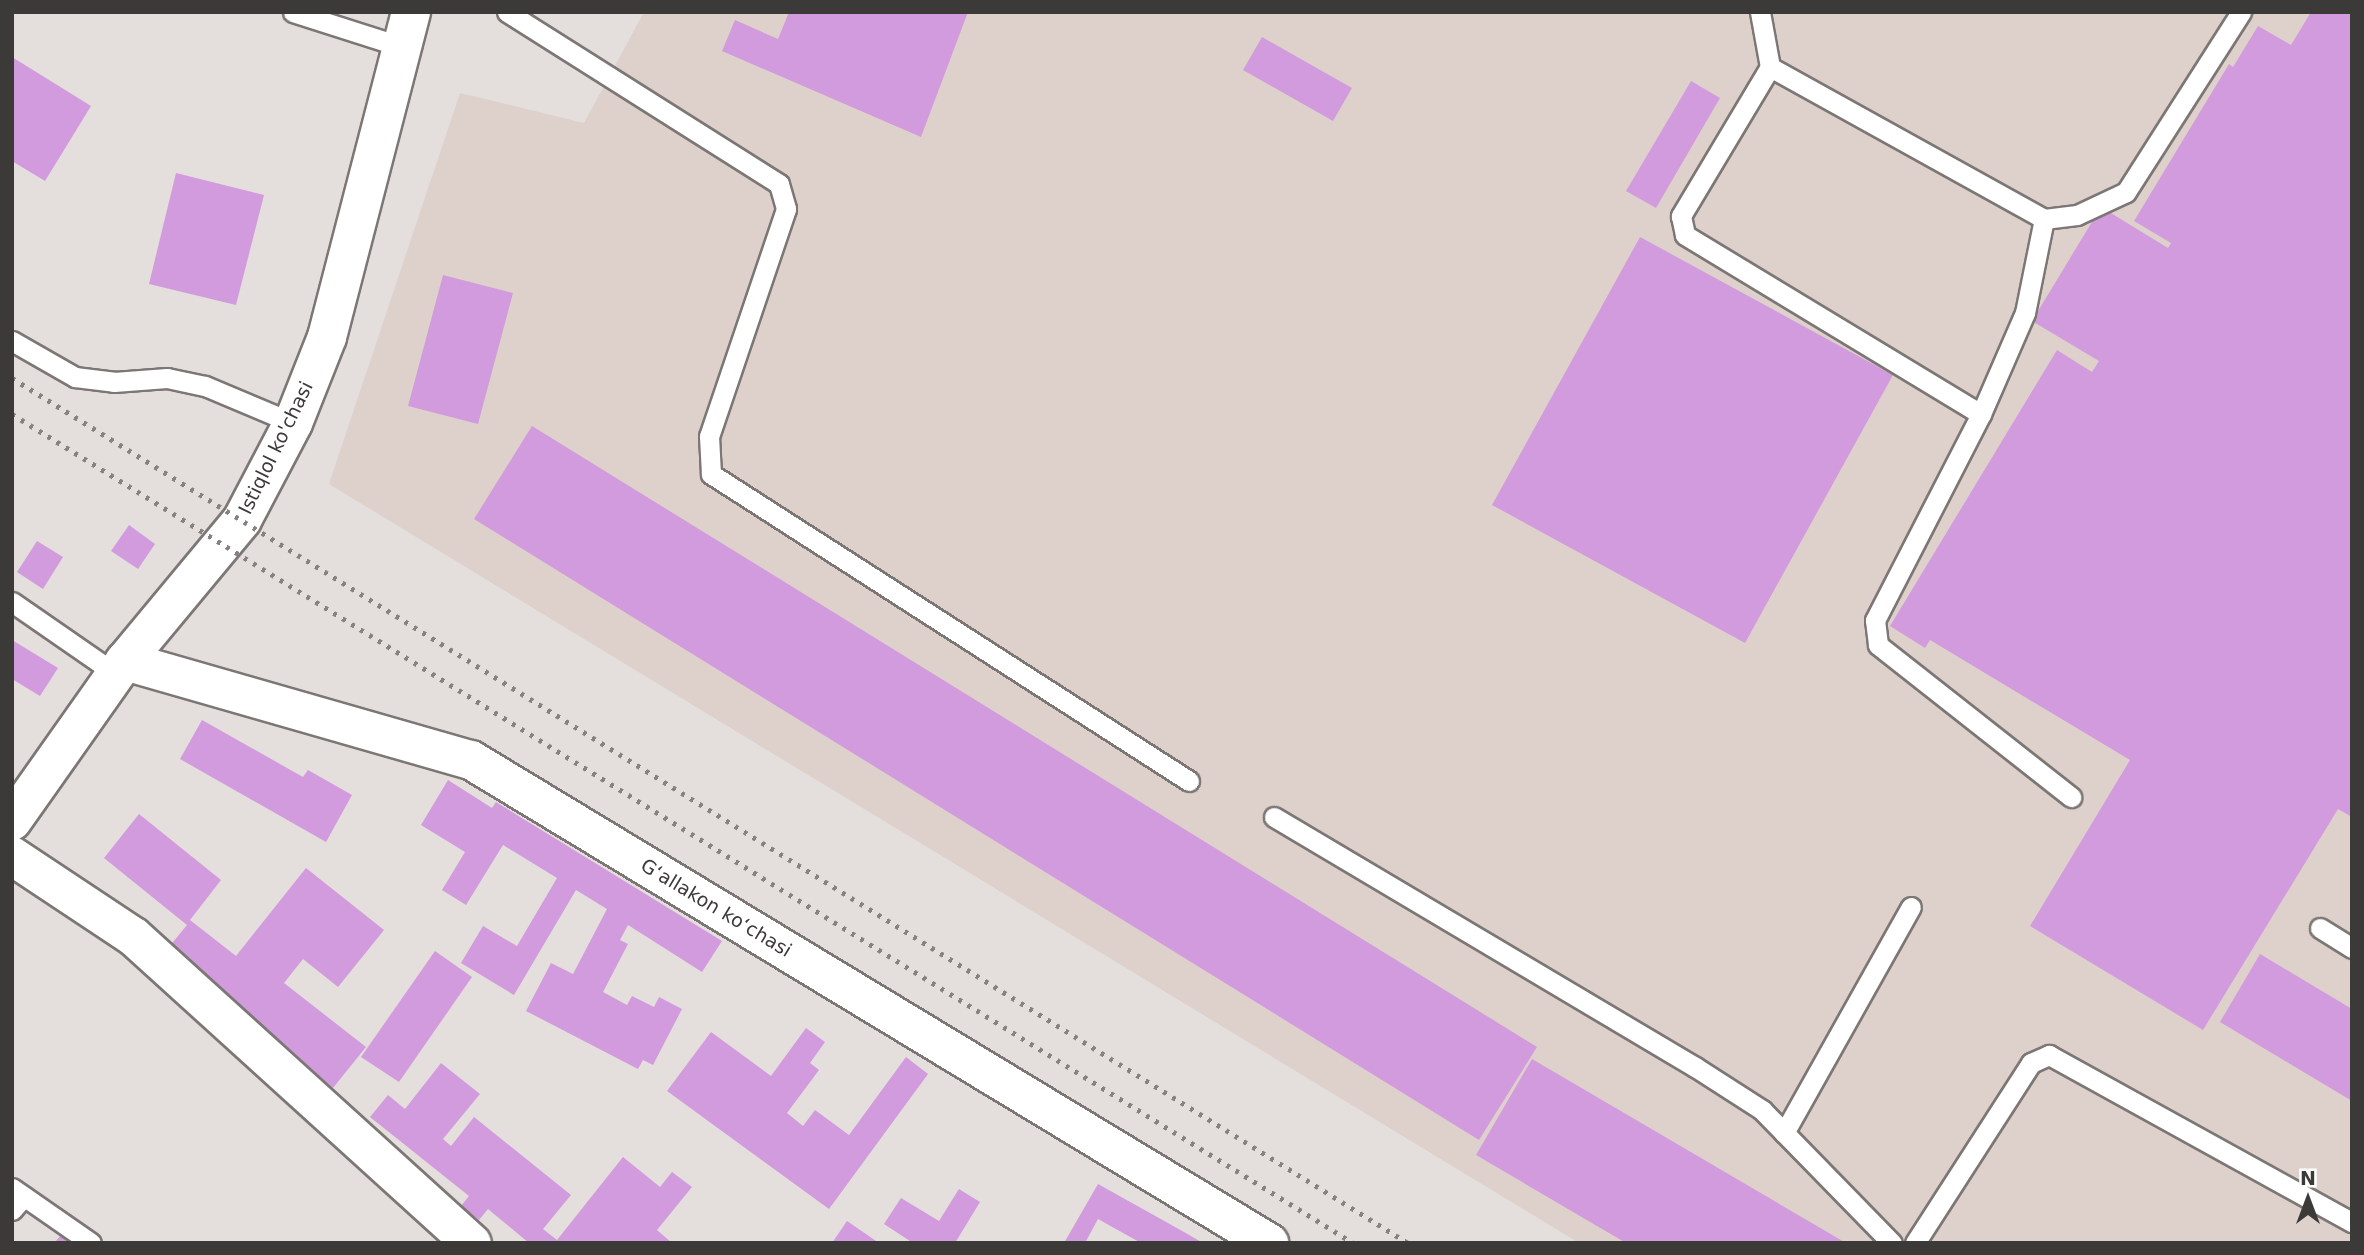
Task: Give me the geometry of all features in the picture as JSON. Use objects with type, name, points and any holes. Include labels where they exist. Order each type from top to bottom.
[{"type":"street","name":"Istiqlol ko'chasi","points":[[12,821],[120,668],[242,520],[293,423],[327,337],[407,30]]},
{"type":"street","name":"Gʻallakon koʻchasi","points":[[120,668],[471,760],[1269,1243]]},
{"type":"street","points":[[12,856],[134,937],[472,1243]]},
{"type":"lane","points":[[293,12],[407,30]]},
{"type":"lane","points":[[507,12],[779,184],[786,209],[709,436],[711,474],[1189,781]]},
{"type":"lane","points":[[1760,12],[1770,67],[1681,216],[1685,235],[1981,414]]},
{"type":"lane","points":[[1770,67],[2044,219],[2077,215],[2126,192],[2241,12]]},
{"type":"lane","points":[[2044,219],[2025,313],[1981,414],[1875,620],[1878,645],[2071,797]]},
{"type":"lane","points":[[12,341],[75,377],[114,382],[167,378],[205,386],[293,423]]},
{"type":"lane","points":[[12,602],[120,668]]},
{"type":"lane","points":[[1274,817],[1695,1067],[1762,1110],[1892,1243]]},
{"type":"lane","points":[[1784,1133],[1911,907]]},
{"type":"lane","points":[[2320,928],[2352,948]]},
{"type":"lane","points":[[1915,1243],[2031,1063],[2049,1055],[2352,1222]]},
{"type":"lane","points":[[16,1198],[91,1243]]},
{"type":"shaded area","points":[[644,12],[2352,12],[2352,1243],[1579,1243],[329,484],[460,93],[584,123]]},
{"type":"building","points":[[789,12],[968,12],[921,137],[722,51],[735,20],[778,39]]},
{"type":"building","points":[[2311,12],[2352,12],[2352,817],[2338,809],[2203,1030],[2030,926],[2130,760],[1930,640],[1925,648],[1890,626],[2057,350],[2092,372],[2099,361],[2032,321],[2101,207],[2168,248],[2171,243],[2134,221],[2229,64],[2233,67],[2258,26],[2291,45]]},
{"type":"building","points":[[1262,37],[1352,88],[1333,121],[1243,70]]},
{"type":"building","points":[[12,57],[91,106],[45,181],[12,161]]},
{"type":"building","points":[[1691,81],[1720,98],[1656,208],[1626,191]]},
{"type":"building","points":[[176,173],[264,195],[236,305],[149,284]]},
{"type":"building","points":[[1640,237],[1893,375],[1745,643],[1492,505]]},
{"type":"building","points":[[443,275],[513,293],[478,424],[408,406]]},
{"type":"building","points":[[532,426],[1537,1047],[1479,1140],[474,519]]},
{"type":"building","points":[[129,525],[155,544],[138,569],[111,551]]},
{"type":"building","points":[[37,541],[63,557],[43,589],[17,572]]},
{"type":"building","points":[[12,640],[58,668],[40,696],[12,679]]},
{"type":"building","points":[[202,720],[303,777],[308,770],[352,795],[326,842],[180,759]]},
{"type":"building","points":[[448,780],[492,808],[496,802],[722,941],[702,972],[628,925],[620,940],[628,944],[603,992],[627,1005],[632,996],[654,1007],[659,997],[682,1009],[653,1065],[643,1060],[638,1069],[526,1011],[551,963],[573,974],[607,909],[576,890],[514,995],[461,963],[483,926],[517,946],[557,878],[503,845],[466,905],[442,890],[465,852],[421,825]]},
{"type":"building","points":[[139,814],[221,880],[190,920],[236,956],[306,868],[384,930],[338,987],[303,959],[284,983],[366,1047],[333,1088],[164,953],[187,925],[104,858]]},
{"type":"building","points":[[435,951],[472,977],[399,1082],[361,1057]]},
{"type":"building","points":[[2260,954],[2352,1009],[2352,1101],[2220,1022]]},
{"type":"building","points":[[806,1028],[825,1042],[810,1063],[819,1070],[787,1113],[803,1126],[815,1110],[849,1135],[906,1057],[928,1074],[829,1209],[667,1091],[711,1032],[771,1076]]},
{"type":"building","points":[[1532,1059],[1846,1243],[1626,1243],[1476,1155]]},
{"type":"building","points":[[441,1063],[480,1094],[443,1139],[451,1146],[474,1117],[571,1195],[543,1229],[557,1240],[623,1157],[660,1187],[672,1172],[692,1187],[657,1230],[672,1243],[529,1243],[488,1209],[479,1220],[461,1206],[469,1196],[370,1117],[388,1095],[405,1109]]},
{"type":"building","points":[[1098,1184],[1203,1243],[1141,1243],[1098,1219],[1085,1243],[1064,1243]]},
{"type":"building","points":[[959,1189],[980,1202],[955,1243],[913,1243],[884,1224],[901,1198],[939,1221]]},
{"type":"building","points":[[847,1221],[879,1243],[832,1243]]},
{"type":"building","points":[[68,1227],[85,1243],[54,1243]]},
{"type":"railway","points":[[12,378],[1408,1243]]},
{"type":"railway","points":[[12,414],[1353,1243]]}]
